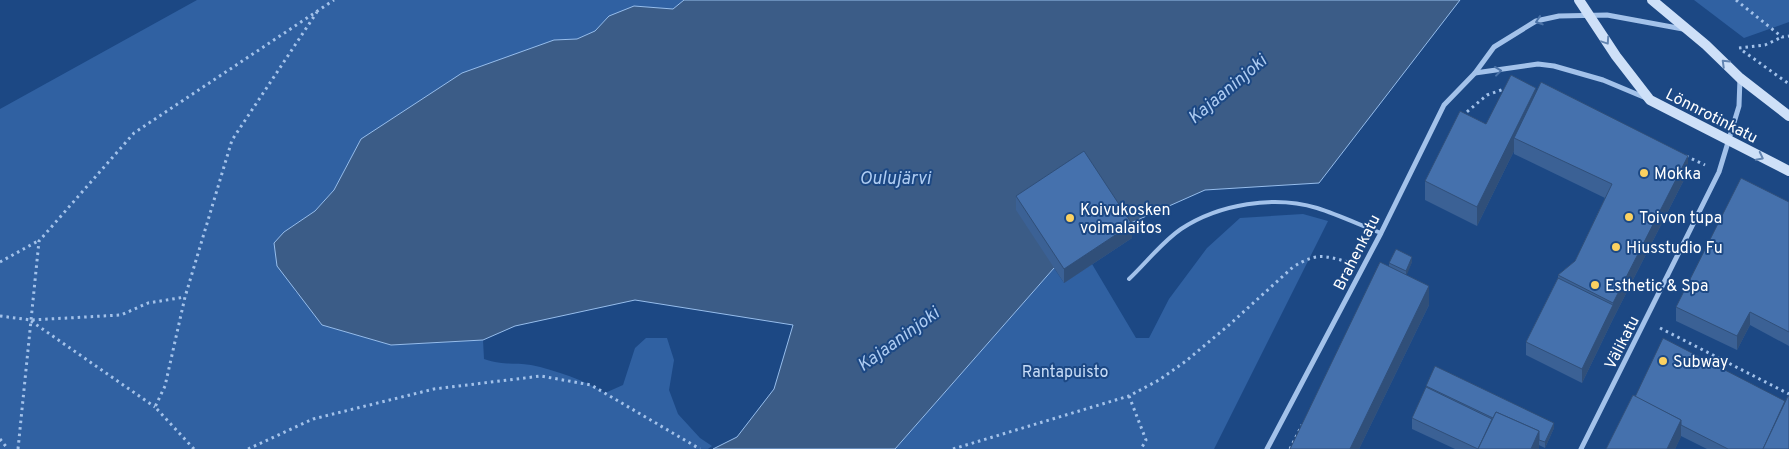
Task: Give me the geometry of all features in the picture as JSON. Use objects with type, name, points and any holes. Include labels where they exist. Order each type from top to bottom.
[{"type":"main road","name":"Lönnrotinkatu","points":[[1580,0],[1587,14],[1616,56],[1650,100],[1789,171]]},
{"type":"main road","points":[[1652,0],[1740,78],[1789,116]]},
{"type":"street","name":"Brahenkatu","points":[[1268,449],[1381,233],[1444,105],[1475,73],[1494,47],[1536,21],[1587,14],[1629,18],[1689,31]]},
{"type":"street","points":[[1475,73],[1538,64],[1546,65],[1603,80],[1650,100]]},
{"type":"street","name":"Välikatu","points":[[1581,449],[1718,172],[1730,141],[1739,106],[1740,78]]},
{"type":"lane","points":[[1129,279],[1181,229],[1210,214],[1243,205],[1286,203],[1316,208],[1381,233]]},
{"type":"path","points":[[0,262],[39,241],[134,133],[334,0]]},
{"type":"path","points":[[1736,0],[1782,37]]},
{"type":"path","points":[[155,407],[165,386],[185,297],[232,140],[319,10]]},
{"type":"path","points":[[1739,48],[1765,45],[1782,37],[1789,36]]},
{"type":"path","points":[[1458,119],[1487,95],[1511,87]]},
{"type":"path","points":[[1677,152],[1718,172]]},
{"type":"path","points":[[18,449],[39,241]]},
{"type":"path","points":[[953,449],[1129,396],[1159,380],[1186,361],[1293,267],[1308,258],[1321,255],[1363,268]]},
{"type":"path","points":[[0,316],[31,320],[121,314],[148,303],[185,297]]},
{"type":"path","points":[[31,320],[155,407],[194,449]]},
{"type":"path","points":[[1646,320],[1789,394]]},
{"type":"path","points":[[248,449],[322,417],[434,389],[541,376],[591,385],[700,449]]},
{"type":"path","points":[[1129,396],[1146,440],[1141,449]]},
{"type":"path","points":[[1290,449],[1303,423]]},
{"type":"path","points":[[0,439],[8,449]]},
{"type":"green space","points":[[197,0],[684,0],[673,9],[609,16],[595,31],[577,39],[554,40],[361,139],[334,190],[315,211],[284,232],[295,291],[303,298],[322,325],[391,345],[483,340],[484,359],[531,365],[550,370],[579,380],[605,393],[623,385],[635,348],[646,338],[667,338],[674,360],[669,390],[678,414],[700,438],[712,446],[708,449],[0,449],[0,109]]},
{"type":"green space","points":[[1694,0],[1789,0],[1789,22],[1744,38]]},
{"type":"green space","name":"Rantapuisto","points":[[1303,214],[1328,221],[1214,449],[895,449],[1054,268],[1064,283],[1092,264],[1136,338],[1149,338],[1169,299],[1207,248],[1240,218]]},
{"type":"water","name":"Oulujärvi","points":[[684,0],[1460,0],[1319,183],[1205,190],[1124,226],[1054,268],[895,449],[713,449],[737,437],[774,389],[793,325],[635,300],[515,326],[483,340],[391,345],[322,325],[277,266],[274,243],[284,232],[315,211],[334,190],[361,139],[462,73],[554,40],[577,39],[595,31],[609,16],[634,6],[673,9]]},
{"type":"building","points":[[1511,75],[1536,88],[1477,207],[1425,181],[1460,111],[1486,124]]},
{"type":"building","points":[[1541,82],[1688,156],[1613,303],[1558,275],[1575,261],[1612,184],[1514,138]]},
{"type":"building","name":"Koivukosken voimalaitos","points":[[1084,151],[1132,224],[1064,269],[1016,196]]},
{"type":"building","points":[[1741,178],[1789,202],[1789,332],[1750,312],[1737,336],[1676,307]]},
{"type":"building","points":[[1396,249],[1412,257],[1406,271],[1389,263]]},
{"type":"building","points":[[1380,262],[1429,286],[1350,449],[1290,449]]},
{"type":"building","points":[[1558,278],[1613,305],[1582,369],[1526,342]]},
{"type":"building","points":[[1663,338],[1785,401],[1763,449],[1728,449],[1681,425],[1681,420],[1635,397]]},
{"type":"building","points":[[1435,366],[1554,423],[1545,442],[1539,440],[1539,431],[1496,412],[1493,418],[1426,386]]},
{"type":"building","points":[[1426,387],[1492,419],[1478,449],[1412,418]]},
{"type":"building","points":[[1633,395],[1681,420],[1667,449],[1606,449]]},
{"type":"building","points":[[1788,396],[1789,449],[1763,449]]},
{"type":"building","points":[[1496,412],[1539,431],[1531,449],[1478,449]]},
{"type":"place","name":"Mokka","points":[[1644,173]]},
{"type":"place","name":"Toivon tupa","points":[[1629,217]]},
{"type":"place","name":"Koivukosken voimalaitos","points":[[1070,218]]},
{"type":"place","name":"Hiusstudio Fu","points":[[1616,247]]},
{"type":"place","name":"Esthetic & Spa","points":[[1595,285]]},
{"type":"place","name":"Subway","points":[[1663,361]]},
{"type":"water label","name":"Kajaaninjoki","points":[[1227,89]]},
{"type":"water label","name":"Kajaaninjoki","points":[[898,339]]}]
